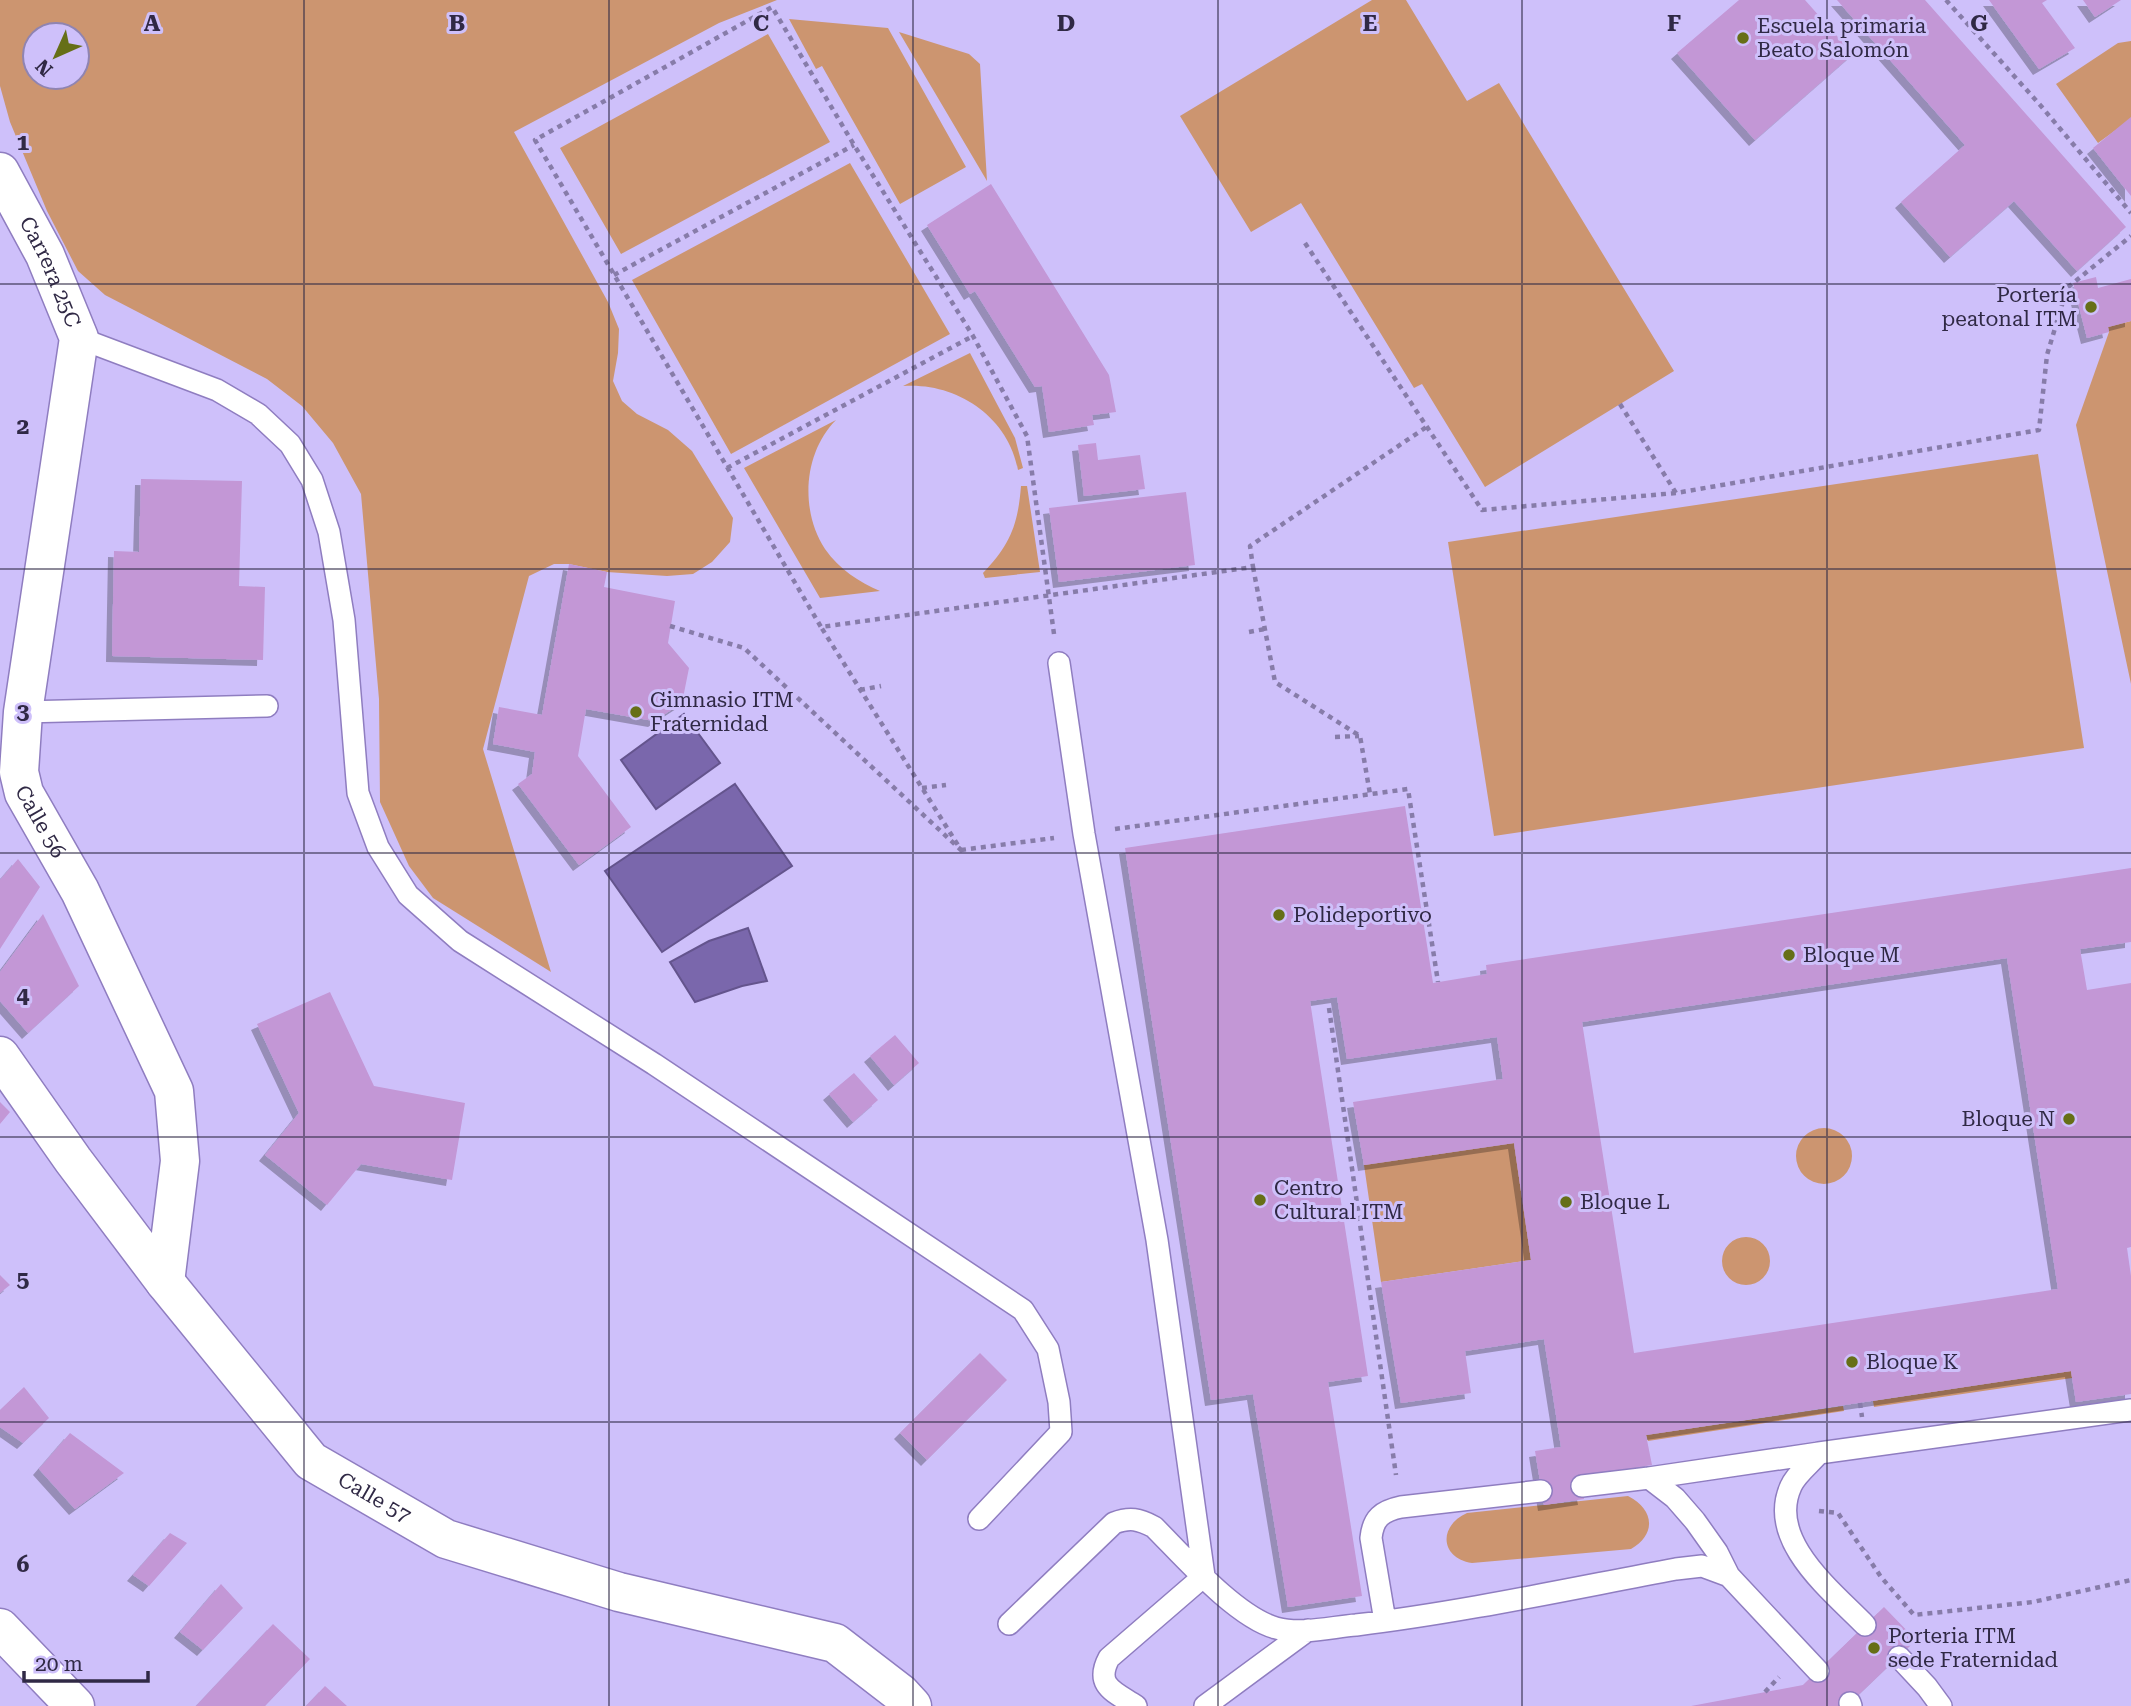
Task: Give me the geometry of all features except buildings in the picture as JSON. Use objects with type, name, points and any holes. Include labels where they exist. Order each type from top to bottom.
[{"type":"street","name":"Carrera 25C","points":[[0,172],[45,255],[79,338]]},
{"type":"street","name":"Calle 56","points":[[79,338],[23,712],[19,772],[23,793],[80,891],[174,1091],[180,1161],[165,1282]]},
{"type":"street","name":"Calle 57","points":[[0,1056],[73,1160],[165,1282],[311,1461],[446,1539],[619,1592],[835,1643],[900,1693],[912,1706]]},
{"type":"street","points":[[0,1628],[75,1706]]},
{"type":"lane","points":[[79,338],[218,390],[258,414],[290,444],[312,480],[329,532],[344,620],[358,793],[378,847],[408,895],[460,941],[654,1064],[1023,1310],[1048,1349],[1059,1402],[1061,1432],[979,1519]]},
{"type":"lane","points":[[1059,663],[1084,834],[1157,1240],[1204,1576]]},
{"type":"lane","points":[[23,712],[267,706]]},
{"type":"lane","points":[[1582,1486],[2131,1410]]},
{"type":"lane","points":[[1819,1453],[1791,1485],[1785,1508],[1791,1537],[1803,1561],[1865,1625]]},
{"type":"lane","points":[[1649,1478],[1675,1498],[1717,1552],[1729,1576],[1818,1671]]},
{"type":"lane","points":[[1385,1621],[1371,1538],[1379,1515],[1401,1507],[1541,1491]]},
{"type":"lane","points":[[1009,1624],[1114,1523],[1126,1518],[1140,1520],[1154,1527],[1204,1576],[1255,1619],[1278,1629],[1308,1630],[1385,1621],[1676,1569],[1702,1566],[1729,1576]]},
{"type":"lane","points":[[1136,1706],[1109,1689],[1102,1677],[1104,1667],[1109,1658],[1204,1576]]},
{"type":"lane","points":[[1205,1706],[1308,1630]]},
{"type":"lane","points":[[1899,1657],[1941,1706]]},
{"type":"path","points":[[1946,0],[2041,106],[2131,213]]},
{"type":"path","points":[[961,850],[821,628],[535,140],[772,7],[973,336],[1027,436],[1048,597]]},
{"type":"path","points":[[614,275],[854,145]]},
{"type":"path","points":[[1305,243],[1482,510],[1676,493],[2039,430],[2047,355],[2067,288],[2131,236]]},
{"type":"path","points":[[727,468],[973,336]]},
{"type":"path","points":[[1620,404],[1676,493]]},
{"type":"path","points":[[1370,794],[1360,736],[1275,682],[1250,546],[1428,426]]},
{"type":"path","points":[[821,628],[1253,567]]},
{"type":"path","points":[[670,626],[744,648],[961,850]]},
{"type":"path","points":[[1249,632],[1265,629]]},
{"type":"path","points":[[860,690],[881,686]]},
{"type":"path","points":[[1335,737],[1360,736]]},
{"type":"path","points":[[922,788],[946,785]]},
{"type":"path","points":[[961,850],[1408,789],[1438,982]]},
{"type":"path","points":[[1329,1008],[1401,1507]]},
{"type":"path","points":[[1838,1513],[1881,1577],[1914,1615],[2033,1602],[2131,1580]]},
{"type":"shaded area","points":[[0,0],[777,0],[719,23],[514,132],[608,302],[619,329],[613,381],[622,401],[637,414],[668,430],[692,451],[733,518],[730,542],[712,562],[693,574],[667,576],[607,572],[569,564],[554,564],[529,576],[483,749],[551,972],[433,898],[409,866],[380,802],[379,699],[361,494],[333,443],[302,406],[267,379],[105,295],[78,271],[47,211],[10,122],[0,86]]},
{"type":"shaded area","points":[[1372,0],[1406,0],[1467,101],[1499,83],[1674,371],[1485,487],[1422,384],[1414,388],[1301,203],[1251,232],[1180,116]]},
{"type":"shaded area","points":[[789,19],[888,28],[966,167],[900,204],[822,66],[816,69]]},
{"type":"shaded area","points":[[899,32],[969,54],[980,64],[987,181]]},
{"type":"shaded area","points":[[768,34],[830,142],[621,254],[560,148]]},
{"type":"shaded area","points":[[2131,41],[2131,119],[2098,143],[2056,84],[2118,43]]},
{"type":"shaded area","points":[[850,163],[950,334],[731,454],[632,280]]},
{"type":"shaded area","points":[[2131,321],[2131,684],[2076,425],[2109,332],[2108,327]]},
{"type":"shaded area","points":[[970,353],[1015,438],[1023,468],[1018,470],[1003,434],[977,406],[942,390],[903,386]]},
{"type":"shaded area","points":[[836,420],[825,433],[811,465],[809,500],[812,517],[825,549],[837,563],[857,579],[880,591],[820,598],[744,468]]},
{"type":"shaded area","points":[[2038,454],[2084,748],[1494,836],[1448,542]]},
{"type":"shaded area","points":[[1021,486],[1027,486],[1040,572],[985,578],[983,573],[1000,553],[1011,534],[1018,512]]},
{"type":"shaded area","points":[[684,714],[720,763],[656,809],[621,760]]},
{"type":"shaded area","points":[[735,784],[792,866],[662,952],[605,871]]},
{"type":"shaded area","points":[[748,928],[767,981],[742,986],[695,1002],[670,962],[709,941]]},
{"type":"shaded area","points":[[1824,1128],[1839,1133],[1847,1141],[1852,1156],[1847,1171],[1839,1179],[1824,1184],[1809,1179],[1801,1171],[1796,1156],[1801,1141],[1809,1133]]},
{"type":"shaded area","points":[[1514,1143],[1531,1260],[1381,1282],[1364,1165]]},
{"type":"shaded area","points":[[1746,1237],[1763,1244],[1770,1261],[1763,1278],[1746,1285],[1729,1278],[1722,1261],[1729,1244]]},
{"type":"shaded area","points":[[2071,1371],[2072,1378],[1874,1407],[1873,1401]]},
{"type":"shaded area","points":[[1843,1406],[1844,1411],[1648,1441],[1646,1435]]},
{"type":"shaded area","points":[[1628,1496],[1643,1508],[1649,1522],[1645,1536],[1631,1549],[1472,1563],[1454,1555],[1447,1541],[1451,1526],[1467,1513]]},
{"type":"place","name":"Escuela primaria Beato Salomón","points":[[1743,38]]},
{"type":"place","name":"Portería peatonal ITM","points":[[2091,307]]},
{"type":"place","name":"Gimnasio ITM Fraternidad","points":[[636,712]]},
{"type":"place","name":"Polideportivo","points":[[1279,915]]},
{"type":"place","name":"Bloque M","points":[[1789,955]]},
{"type":"place","name":"Bloque N","points":[[2069,1119]]},
{"type":"place","name":"Centro Cultural ITM","points":[[1260,1200]]},
{"type":"place","name":"Bloque L","points":[[1566,1202]]},
{"type":"place","name":"Bloque K","points":[[1852,1362]]},
{"type":"place","name":"Porteria ITM sede Fraternidad","points":[[1874,1648]]}]
